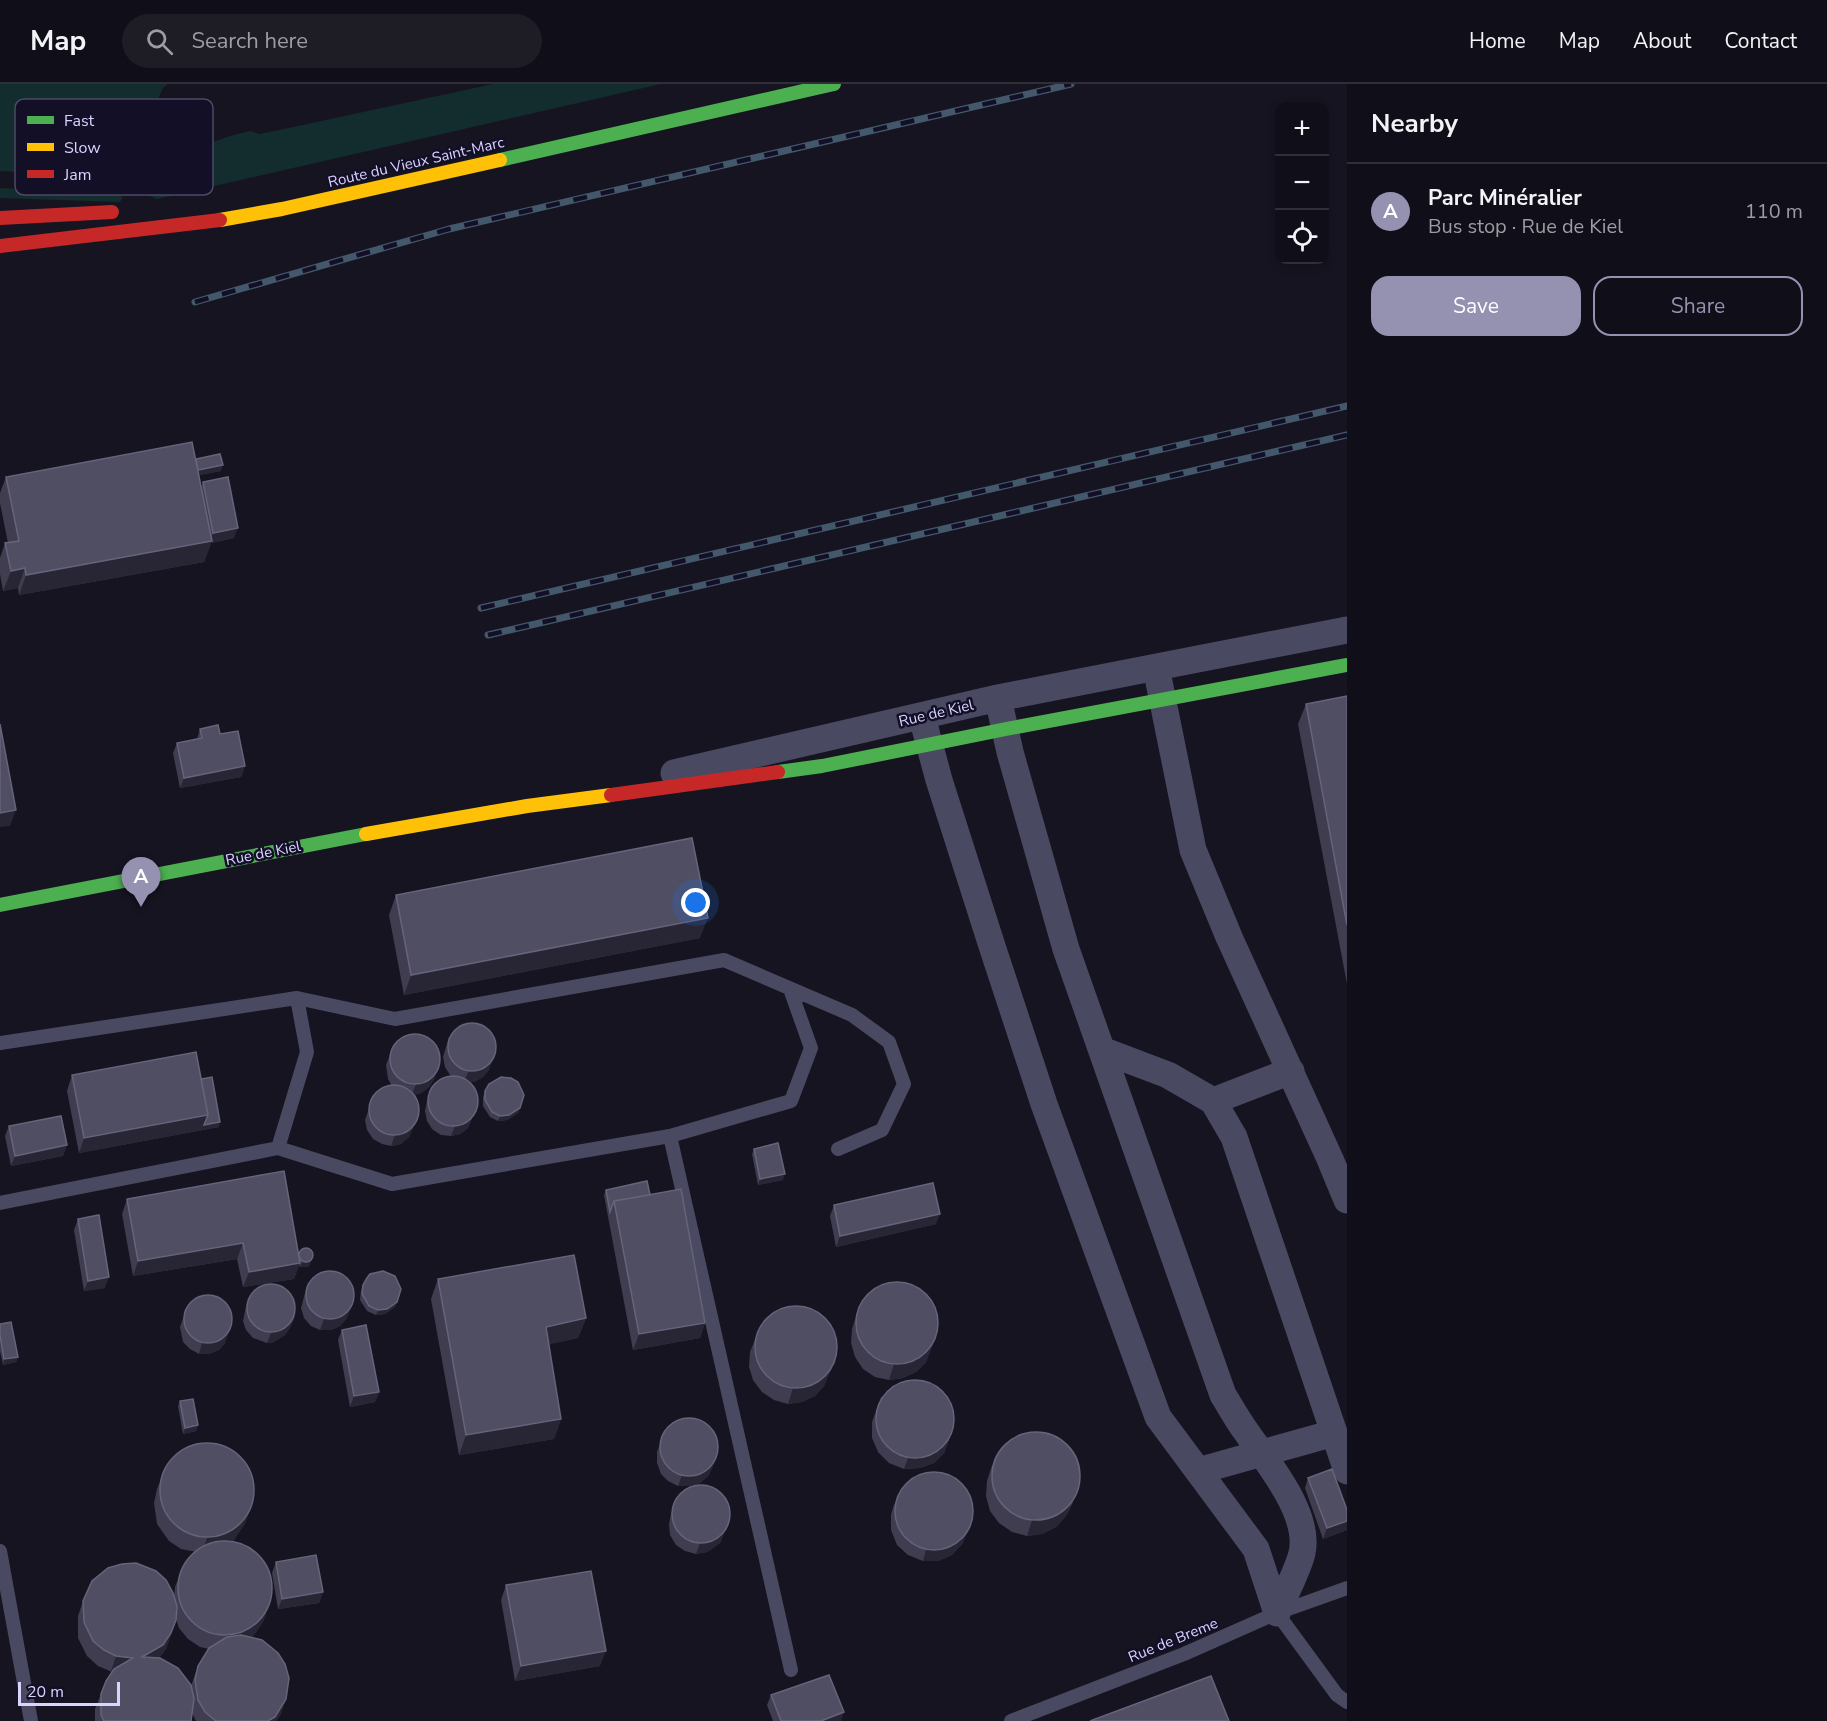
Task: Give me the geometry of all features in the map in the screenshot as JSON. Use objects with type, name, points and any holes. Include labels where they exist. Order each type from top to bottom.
[{"type":"street","name":"Route du Vieux Saint-Marc","points":[[0,246],[199,224],[282,209],[834,84]]},
{"type":"street","points":[[0,218],[128,211]]},
{"type":"street","name":"Rue de Kiel","points":[[527,806],[998,698],[1347,630]]},
{"type":"street","name":"Rue de Kiel","points":[[0,905],[332,840],[527,806],[822,766],[930,743],[1347,665]]},
{"type":"street","points":[[1155,666],[1193,850],[1229,937],[1347,1200]]},
{"type":"street","points":[[998,698],[1010,752],[1066,949],[1223,1395],[1244,1430],[1263,1453],[1287,1494],[1300,1523],[1302,1552],[1277,1613]]},
{"type":"street","points":[[922,717],[950,814],[1037,1082],[1158,1417],[1256,1549],[1277,1613]]},
{"type":"street","points":[[1102,1050],[1168,1075],[1213,1101],[1234,1137],[1347,1471]]},
{"type":"street","points":[[1213,1101],[1291,1071]]},
{"type":"street","points":[[1198,1471],[1334,1434]]},
{"type":"lane","points":[[0,1043],[297,998],[395,1019],[724,960],[852,1015],[890,1042],[904,1084],[882,1130],[838,1149]]},
{"type":"lane","points":[[0,1203],[278,1148],[392,1184],[670,1136],[791,1101],[811,1048],[790,988]]},
{"type":"lane","points":[[278,1148],[307,1052],[297,998]]},
{"type":"lane","points":[[670,1136],[791,1670]]},
{"type":"lane","points":[[0,1551],[5,1599],[31,1721]]},
{"type":"lane","name":"Rue de Breme","points":[[1011,1721],[1184,1654],[1277,1613],[1347,1588]]},
{"type":"lane","points":[[1277,1613],[1337,1695],[1347,1702]]},
{"type":"green space","points":[[0,84],[168,84],[163,88],[158,99],[15,99],[15,172],[0,171]]},
{"type":"green space","points":[[493,84],[661,84],[213,186],[213,142],[250,131],[260,134]]},
{"type":"green space","points":[[0,188],[15,189],[15,195],[117,195],[123,197],[120,202],[0,198]]},
{"type":"green space","points":[[150,195],[175,195],[157,199]]},
{"type":"building","points":[[192,442],[212,541],[26,575],[25,568],[11,571],[5,543],[19,541],[6,477]]},
{"type":"building","points":[[220,454],[223,465],[198,470],[196,459]]},
{"type":"building","points":[[228,477],[238,528],[213,533],[203,482]]},
{"type":"building","points":[[1347,696],[1347,925],[1306,704]]},
{"type":"building","points":[[0,724],[16,810],[0,813]]},
{"type":"building","points":[[218,725],[220,734],[238,731],[245,766],[184,778],[177,743],[202,738],[200,729]]},
{"type":"building","points":[[692,838],[708,918],[411,975],[396,895]]},
{"type":"building","points":[[467,1023],[477,1023],[492,1033],[496,1047],[495,1056],[486,1067],[477,1071],[467,1071],[452,1061],[448,1052],[448,1042],[458,1027]]},
{"type":"building","points":[[415,1034],[424,1036],[435,1045],[440,1059],[438,1068],[429,1079],[415,1084],[406,1082],[395,1073],[390,1059],[392,1050],[401,1039]]},
{"type":"building","points":[[196,1052],[208,1115],[84,1138],[72,1075]]},
{"type":"building","points":[[453,1076],[462,1078],[473,1087],[478,1101],[476,1110],[467,1121],[453,1126],[444,1124],[433,1115],[428,1101],[430,1092],[439,1081]]},
{"type":"building","points":[[212,1077],[220,1122],[204,1125],[208,1115],[201,1079]]},
{"type":"building","points":[[501,1077],[511,1078],[518,1082],[524,1095],[520,1108],[509,1115],[500,1116],[492,1112],[485,1100],[485,1091],[489,1084]]},
{"type":"building","points":[[394,1085],[403,1087],[414,1096],[419,1110],[417,1119],[408,1130],[394,1135],[385,1133],[374,1124],[369,1110],[371,1101],[380,1090]]},
{"type":"building","points":[[61,1116],[67,1145],[15,1156],[9,1126]]},
{"type":"building","points":[[778,1143],[785,1174],[760,1179],[754,1149]]},
{"type":"building","points":[[284,1171],[300,1263],[249,1272],[243,1243],[138,1261],[127,1199]]},
{"type":"building","points":[[647,1181],[650,1195],[614,1201],[610,1212],[606,1190]]},
{"type":"building","points":[[933,1183],[940,1214],[840,1236],[834,1205]]},
{"type":"building","points":[[681,1189],[705,1323],[639,1334],[614,1201]]},
{"type":"building","points":[[99,1215],[109,1277],[88,1281],[78,1219]]},
{"type":"building","points":[[303,1248],[309,1248],[313,1255],[309,1262],[303,1262],[299,1258],[299,1252]]},
{"type":"building","points":[[574,1255],[586,1318],[546,1327],[561,1419],[466,1435],[438,1279]]},
{"type":"building","points":[[325,1271],[335,1271],[347,1278],[354,1290],[354,1300],[347,1312],[335,1319],[325,1319],[310,1308],[306,1300],[306,1290],[317,1275]]},
{"type":"building","points":[[383,1271],[395,1276],[401,1289],[397,1302],[387,1309],[378,1310],[369,1306],[362,1294],[363,1285],[370,1274]]},
{"type":"building","points":[[897,1282],[913,1285],[926,1294],[935,1307],[938,1323],[935,1339],[926,1352],[913,1361],[897,1364],[881,1361],[868,1352],[859,1339],[856,1323],[859,1307],[868,1294],[881,1285]]},
{"type":"building","points":[[266,1284],[276,1284],[288,1291],[295,1303],[295,1313],[288,1325],[276,1332],[266,1332],[251,1321],[247,1313],[247,1303],[258,1288]]},
{"type":"building","points":[[203,1295],[213,1295],[225,1302],[232,1314],[232,1324],[225,1336],[213,1343],[203,1343],[188,1332],[184,1324],[184,1314],[195,1299]]},
{"type":"building","points":[[796,1306],[812,1309],[825,1318],[834,1331],[837,1347],[834,1363],[825,1376],[812,1385],[796,1388],[780,1385],[767,1376],[758,1363],[755,1347],[758,1331],[767,1318],[780,1309]]},
{"type":"building","points":[[11,1322],[18,1357],[4,1359],[0,1324]]},
{"type":"building","points":[[366,1325],[379,1392],[354,1396],[342,1330]]},
{"type":"building","points":[[907,1380],[923,1380],[937,1386],[948,1397],[954,1411],[954,1427],[948,1441],[937,1452],[923,1458],[907,1458],[893,1452],[882,1441],[876,1427],[876,1411],[882,1397],[893,1386]]},
{"type":"building","points":[[193,1399],[198,1425],[185,1428],[180,1401]]},
{"type":"building","points":[[689,1418],[700,1420],[713,1431],[718,1447],[716,1458],[705,1471],[689,1476],[678,1474],[665,1463],[660,1447],[662,1436],[673,1423]]},
{"type":"building","points":[[1036,1432],[1053,1436],[1067,1445],[1076,1459],[1080,1476],[1076,1493],[1067,1507],[1053,1516],[1036,1520],[1019,1516],[1005,1507],[996,1493],[992,1476],[996,1459],[1005,1445],[1019,1436]]},
{"type":"building","points":[[207,1443],[225,1447],[240,1457],[250,1472],[254,1490],[250,1508],[240,1523],[225,1533],[207,1537],[189,1533],[174,1523],[164,1508],[160,1490],[164,1472],[174,1457],[189,1447]]},
{"type":"building","points":[[1332,1469],[1347,1510],[1347,1521],[1327,1528],[1308,1478]]},
{"type":"building","points":[[934,1472],[949,1475],[962,1483],[970,1496],[973,1511],[970,1526],[962,1539],[949,1547],[934,1550],[919,1547],[906,1539],[898,1526],[895,1511],[898,1496],[906,1483],[919,1475]]},
{"type":"building","points":[[701,1485],[717,1490],[725,1498],[730,1514],[725,1530],[717,1538],[701,1543],[685,1538],[677,1530],[672,1514],[677,1498],[685,1490]]},
{"type":"building","points":[[225,1541],[243,1545],[258,1555],[268,1570],[272,1588],[268,1606],[258,1621],[243,1631],[225,1635],[207,1631],[192,1621],[182,1606],[178,1588],[182,1570],[192,1555],[207,1545]]},
{"type":"building","points":[[316,1555],[323,1592],[282,1599],[276,1562]]},
{"type":"building","points":[[136,1563],[156,1571],[166,1580],[177,1606],[176,1620],[163,1645],[142,1657],[160,1658],[178,1668],[191,1685],[194,1699],[191,1721],[104,1721],[101,1715],[101,1694],[106,1681],[114,1669],[133,1658],[116,1656],[93,1641],[84,1622],[83,1601],[92,1581],[108,1568]]},
{"type":"building","points":[[591,1571],[606,1651],[521,1666],[506,1585]]},
{"type":"building","points":[[241,1635],[262,1640],[278,1653],[285,1664],[289,1678],[286,1699],[275,1717],[268,1721],[216,1721],[205,1712],[198,1700],[195,1680],[198,1666],[209,1648],[227,1637]]},
{"type":"building","points":[[829,1675],[844,1712],[821,1721],[781,1721],[771,1695]]},
{"type":"building","points":[[1211,1676],[1229,1721],[1090,1721]]},
{"type":"railway","points":[[195,302],[449,229],[1071,84]]},
{"type":"railway","points":[[481,608],[1347,406]]},
{"type":"railway","points":[[488,635],[1347,435]]},
{"type":"traffic: fast","points":[[500,160],[834,84]]},
{"type":"traffic: fast","points":[[778,772],[822,766],[1347,665]]},
{"type":"traffic: fast","points":[[0,905],[366,834]]},
{"type":"traffic: slow","points":[[220,220],[282,209],[500,160]]},
{"type":"traffic: slow","points":[[366,834],[527,806],[611,795]]},
{"type":"traffic: jam","points":[[0,218],[112,212]]},
{"type":"traffic: jam","points":[[0,246],[220,220]]},
{"type":"traffic: jam","points":[[611,795],[778,772]]},
{"type":"place","name":"Parc Minéralier","points":[[141,907]]}]
